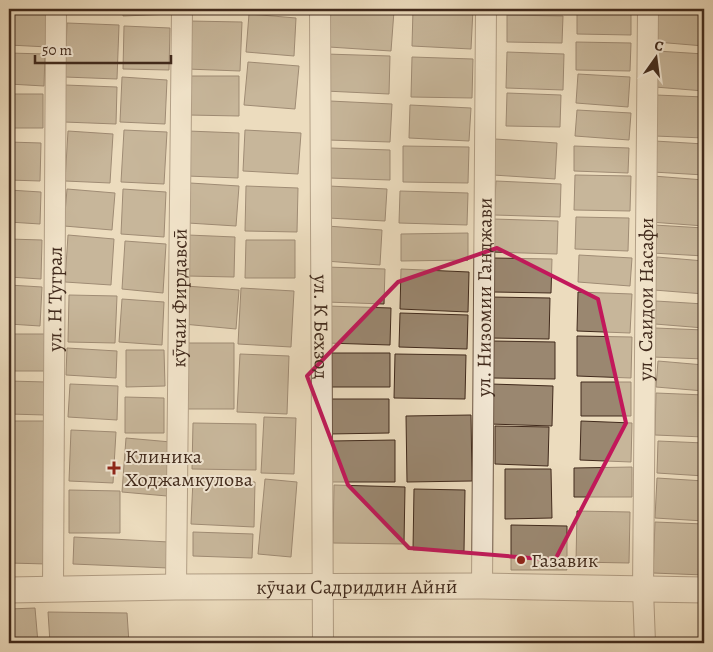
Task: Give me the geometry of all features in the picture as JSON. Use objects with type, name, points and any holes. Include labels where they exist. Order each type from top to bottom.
[{"type":"street","name":"ул. Н Туграл","points":[[53,590],[56,9]]},
{"type":"street","name":"кӯчаи Фирдавсӣ","points":[[176,587],[182,9]]},
{"type":"street","name":"ул. К Бехзод","points":[[320,9],[323,643]]},
{"type":"street","name":"ул. Низомии Ганджави","points":[[482,586],[486,9]]},
{"type":"street","name":"ул. Саидои Насафи","points":[[645,643],[643,590],[648,9]]},
{"type":"street","name":"кӯчаи Садриддин Айнӣ","points":[[9,590],[176,587],[482,586],[704,590]]},
{"type":"highlighted area","points":[[497,248],[598,299],[626,423],[555,560],[409,548],[348,485],[307,376],[398,282]]},
{"type":"building","points":[[9,9],[49,11],[48,47],[9,45]]},
{"type":"building","points":[[64,9],[116,9],[116,12],[64,11]]},
{"type":"building","points":[[123,9],[173,9],[173,14],[123,16]]},
{"type":"building","points":[[192,9],[241,9],[241,14],[192,13]]},
{"type":"building","points":[[331,9],[394,11],[391,51],[329,47]]},
{"type":"building","points":[[413,9],[473,9],[471,49],[412,46]]},
{"type":"building","points":[[658,10],[704,13],[704,46],[656,42]]},
{"type":"building","points":[[577,12],[631,13],[631,35],[577,34]]},
{"type":"building","points":[[249,14],[296,18],[294,56],[246,52]]},
{"type":"building","points":[[507,15],[563,16],[562,43],[507,42]]},
{"type":"building","points":[[189,21],[242,22],[240,71],[187,69]]},
{"type":"building","points":[[67,23],[119,25],[117,79],[65,77]]},
{"type":"building","points":[[124,26],[170,28],[169,70],[123,69]]},
{"type":"building","points":[[576,42],[631,43],[630,71],[576,70]]},
{"type":"building","points":[[657,51],[704,54],[704,91],[655,87]]},
{"type":"building","points":[[507,52],[564,54],[563,90],[506,88]]},
{"type":"building","points":[[9,53],[45,54],[44,86],[9,84]]},
{"type":"building","points":[[326,54],[390,56],[389,94],[325,91]]},
{"type":"building","points":[[412,57],[473,59],[472,98],[411,97]]},
{"type":"building","points":[[248,62],[299,66],[295,109],[244,105]]},
{"type":"building","points":[[578,74],[630,77],[628,107],[576,103]]},
{"type":"building","points":[[188,76],[239,76],[239,116],[188,115]]},
{"type":"building","points":[[122,77],[167,80],[165,124],[120,122]]},
{"type":"building","points":[[65,85],[117,87],[116,124],[64,122]]},
{"type":"building","points":[[507,93],[561,95],[560,127],[506,126]]},
{"type":"building","points":[[9,94],[43,94],[43,128],[9,128]]},
{"type":"building","points":[[656,95],[704,97],[704,138],[655,136]]},
{"type":"building","points":[[330,101],[392,104],[390,142],[328,140]]},
{"type":"building","points":[[410,105],[471,108],[469,141],[409,138]]},
{"type":"building","points":[[577,110],[631,113],[629,140],[575,136]]},
{"type":"building","points":[[124,130],[167,132],[164,184],[121,182]]},
{"type":"building","points":[[245,130],[301,133],[298,174],[243,171]]},
{"type":"building","points":[[68,131],[113,134],[110,183],[65,181]]},
{"type":"building","points":[[188,131],[239,133],[238,178],[187,176]]},
{"type":"building","points":[[495,139],[557,143],[555,179],[493,175]]},
{"type":"building","points":[[655,141],[704,144],[704,175],[653,172]]},
{"type":"building","points":[[9,142],[41,143],[40,181],[9,180]]},
{"type":"building","points":[[403,146],[469,147],[468,183],[403,182]]},
{"type":"building","points":[[574,146],[629,148],[628,173],[574,171]]},
{"type":"building","points":[[330,148],[390,150],[390,180],[329,178]]},
{"type":"building","points":[[575,175],[631,176],[630,211],[574,210]]},
{"type":"building","points":[[653,176],[704,180],[704,226],[650,222]]},
{"type":"building","points":[[496,181],[561,184],[560,217],[494,215]]},
{"type":"building","points":[[190,183],[239,186],[236,226],[188,223]]},
{"type":"building","points":[[246,186],[298,188],[297,232],[245,231]]},
{"type":"building","points":[[329,186],[387,189],[385,221],[328,218]]},
{"type":"building","points":[[67,189],[115,193],[112,230],[64,226]]},
{"type":"building","points":[[123,189],[166,192],[164,237],[121,234]]},
{"type":"building","points":[[9,190],[41,192],[40,224],[9,222]]},
{"type":"building","points":[[400,191],[468,193],[467,225],[399,223]]},
{"type":"building","points":[[576,217],[629,218],[628,251],[575,249]]},
{"type":"building","points":[[493,219],[558,221],[557,254],[491,252]]},
{"type":"building","points":[[654,225],[704,228],[704,256],[652,253]]},
{"type":"building","points":[[327,226],[382,230],[380,265],[325,261]]},
{"type":"building","points":[[468,233],[468,260],[401,261],[401,234]]},
{"type":"building","points":[[68,235],[114,239],[111,285],[65,282]]},
{"type":"building","points":[[188,235],[235,237],[234,277],[187,276]]},
{"type":"building","points":[[9,239],[42,240],[41,279],[9,277]]},
{"type":"building","points":[[246,240],[295,240],[295,278],[245,278]]},
{"type":"building","points":[[125,241],[166,244],[163,293],[122,289]]},
{"type":"building","points":[[579,255],[632,258],[630,286],[578,282]]},
{"type":"building","points":[[657,257],[704,261],[704,294],[654,290]]},
{"type":"building","points":[[493,258],[552,259],[551,293],[493,292]]},
{"type":"building","points":[[327,267],[385,269],[384,304],[326,302]]},
{"type":"building","points":[[401,269],[469,272],[468,312],[400,309]]},
{"type":"building","points":[[9,285],[42,287],[40,326],[9,324]]},
{"type":"building","points":[[186,286],[239,290],[236,329],[183,324]]},
{"type":"building","points":[[241,288],[294,291],[291,347],[238,344]]},
{"type":"building","points":[[578,292],[632,294],[630,333],[577,331]]},
{"type":"building","points":[[69,295],[117,296],[115,343],[68,342]]},
{"type":"building","points":[[491,297],[550,298],[549,339],[490,338]]},
{"type":"building","points":[[122,299],[164,302],[162,345],[119,342]]},
{"type":"building","points":[[656,301],[704,304],[704,328],[655,324]]},
{"type":"building","points":[[327,306],[391,308],[390,345],[326,343]]},
{"type":"building","points":[[400,313],[468,315],[467,349],[399,347]]},
{"type":"building","points":[[655,328],[704,330],[704,359],[653,357]]},
{"type":"building","points":[[9,334],[46,334],[46,371],[9,371]]},
{"type":"building","points":[[577,336],[632,337],[631,378],[577,376]]},
{"type":"building","points":[[493,341],[555,342],[555,379],[493,378]]},
{"type":"building","points":[[185,343],[234,343],[234,409],[185,409]]},
{"type":"building","points":[[67,348],[117,351],[116,378],[66,375]]},
{"type":"building","points":[[126,350],[164,350],[165,386],[126,387]]},
{"type":"building","points":[[330,353],[390,353],[390,387],[330,387]]},
{"type":"building","points":[[240,354],[289,356],[287,414],[237,412]]},
{"type":"building","points":[[395,354],[466,355],[465,399],[394,398]]},
{"type":"building","points":[[658,361],[704,365],[704,391],[656,387]]},
{"type":"building","points":[[9,381],[46,382],[45,415],[9,414]]},
{"type":"building","points":[[581,382],[631,382],[631,416],[581,416]]},
{"type":"building","points":[[70,384],[118,386],[117,420],[68,417]]},
{"type":"building","points":[[491,384],[553,386],[552,426],[490,424]]},
{"type":"building","points":[[656,393],[704,395],[704,437],[655,435]]},
{"type":"building","points":[[125,397],[164,398],[164,433],[125,433]]},
{"type":"building","points":[[328,399],[389,399],[389,433],[329,434]]},
{"type":"building","points":[[471,415],[472,481],[407,482],[406,416]]},
{"type":"building","points":[[264,417],[296,418],[294,474],[261,473]]},
{"type":"building","points":[[9,421],[47,421],[47,564],[9,563]]},
{"type":"building","points":[[581,421],[632,423],[631,462],[580,460]]},
{"type":"building","points":[[193,423],[256,424],[256,470],[192,469]]},
{"type":"building","points":[[495,426],[549,427],[548,466],[495,464]]},
{"type":"building","points":[[71,430],[116,432],[113,483],[69,481]]},
{"type":"building","points":[[126,438],[171,442],[167,496],[122,492]]},
{"type":"building","points":[[395,440],[395,482],[332,482],[331,441]]},
{"type":"building","points":[[658,441],[704,443],[704,476],[657,473]]},
{"type":"building","points":[[632,467],[632,497],[574,497],[574,468]]},
{"type":"building","points":[[505,469],[551,469],[552,518],[505,519]]},
{"type":"building","points":[[657,478],[704,481],[704,521],[655,518]]},
{"type":"building","points":[[193,479],[255,482],[254,527],[191,524]]},
{"type":"building","points":[[265,479],[297,482],[291,557],[258,554]]},
{"type":"building","points":[[334,485],[405,487],[404,544],[333,543]]},
{"type":"building","points":[[414,489],[465,490],[464,551],[413,550]]},
{"type":"building","points":[[69,490],[120,491],[120,533],[69,533]]},
{"type":"building","points":[[577,511],[630,512],[629,563],[576,562]]},
{"type":"building","points":[[655,522],[704,524],[704,575],[653,573]]},
{"type":"building","points":[[511,525],[567,526],[567,570],[511,570]]},
{"type":"building","points":[[193,532],[253,534],[252,558],[193,556]]},
{"type":"building","points":[[74,537],[169,542],[168,568],[73,564]]},
{"type":"building","points":[[35,608],[38,643],[9,643],[9,609]]},
{"type":"building","points":[[48,612],[127,613],[129,643],[50,643]]},
{"type":"place","name":"Клиника Ходжамкулова","points":[[114,468]]},
{"type":"place","name":"Газавик","points":[[521,560]]}]
